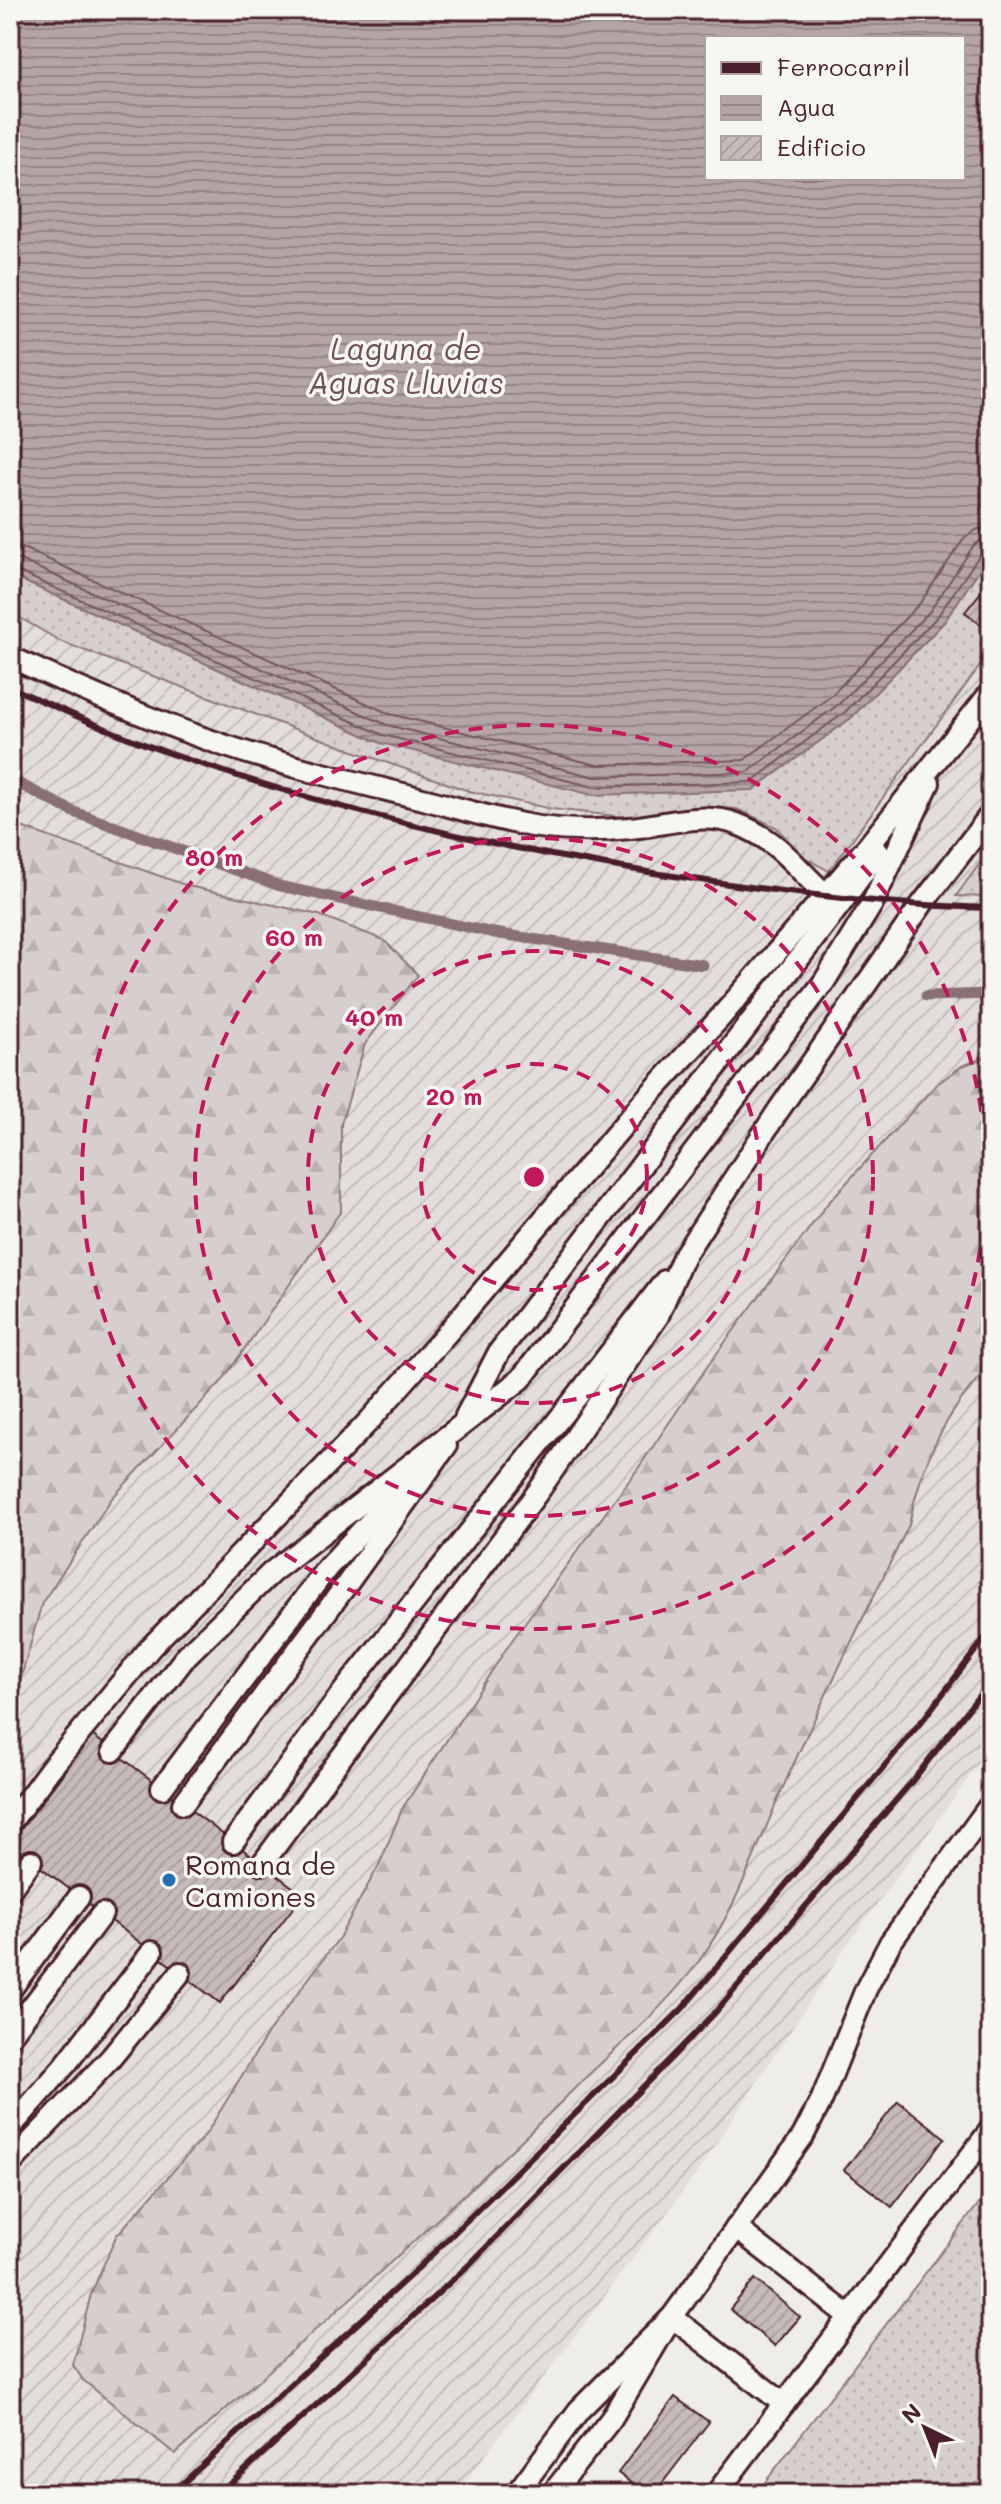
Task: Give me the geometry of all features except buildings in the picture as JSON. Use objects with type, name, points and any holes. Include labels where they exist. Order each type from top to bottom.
[{"type":"lane","points":[[10,657],[89,693],[222,745],[344,780],[538,827],[591,830],[632,828],[702,819],[736,824],[767,839],[790,856],[806,878],[826,895]]},
{"type":"lane","points":[[10,1823],[70,1744],[151,1647],[370,1420],[455,1324],[642,1103],[826,895],[991,692]]},
{"type":"lane","points":[[113,1751],[187,1655],[229,1612],[318,1535],[521,1379],[824,982],[872,904],[939,759]]},
{"type":"lane","points":[[183,1804],[462,1423],[499,1352],[858,880],[939,759]]},
{"type":"lane","points":[[233,1842],[340,1696],[683,1257],[849,1007],[991,814]]},
{"type":"lane","points":[[262,1864],[540,1489],[658,1316],[683,1257]]},
{"type":"lane","points":[[162,1788],[327,1568],[462,1423]]},
{"type":"lane","points":[[552,2494],[611,2419],[672,2317],[803,2136],[822,2099],[866,1989],[890,1943],[991,1804]]},
{"type":"lane","points":[[10,1890],[31,1861]]},
{"type":"lane","points":[[10,1990],[79,1897]]},
{"type":"lane","points":[[10,2036],[102,1914]]},
{"type":"lane","points":[[10,2128],[66,2064],[152,1952]]},
{"type":"lane","points":[[10,2164],[110,2059],[180,1973]]},
{"type":"lane","points":[[716,2494],[991,2129]]},
{"type":"lane","points":[[736,2228],[850,2317]]},
{"type":"lane","points":[[672,2317],[784,2404]]},
{"type":"lane","points":[[516,2494],[579,2410],[672,2317]]},
{"type":"shaded area","points":[[10,10],[991,10],[991,1747],[845,1948],[697,2173],[456,2494],[10,2494]]},
{"type":"green space","points":[[991,552],[991,651],[829,871],[804,857],[776,827],[737,809],[704,807],[624,817],[552,809],[469,791],[62,642],[10,612],[10,575],[381,743],[753,790],[851,718],[944,622]]},
{"type":"green space","points":[[10,823],[188,886],[319,915],[384,940],[418,975],[365,1044],[341,1124],[341,1211],[222,1381],[112,1498],[42,1603],[10,1717]]},
{"type":"green space","points":[[991,848],[991,897],[956,896]]},
{"type":"green space","points":[[991,1055],[991,1364],[961,1400],[938,1438],[921,1480],[909,1525],[812,1725],[724,1921],[684,1980],[634,2032],[469,2190],[175,2454],[83,2380],[73,2365],[91,2294],[116,2236],[206,2134],[268,2033],[339,1938],[380,1863],[402,1809],[510,1643],[828,1203],[937,1084],[962,1066]]},
{"type":"green space","points":[[991,2188],[991,2494],[756,2494],[980,2202]]},
{"type":"water","name":"Laguna de Aguas Lluvias","points":[[10,10],[991,10],[991,552],[944,622],[851,718],[753,790],[593,795],[381,743],[10,575]]},
{"type":"waterway","points":[[10,779],[74,812],[280,886],[494,933],[703,965]]},
{"type":"waterway","points":[[926,996],[991,994]]},
{"type":"railway","points":[[10,687],[121,735],[253,781],[383,817],[515,848],[748,887],[886,902],[991,908]]},
{"type":"railway","points":[[171,2494],[415,2271],[682,2009],[926,1716],[991,1630]]},
{"type":"railway","points":[[219,2494],[470,2264],[713,2015],[914,1779],[991,1680]]},
{"type":"place","name":"Romana de Camiones","points":[[169,1880]]}]
